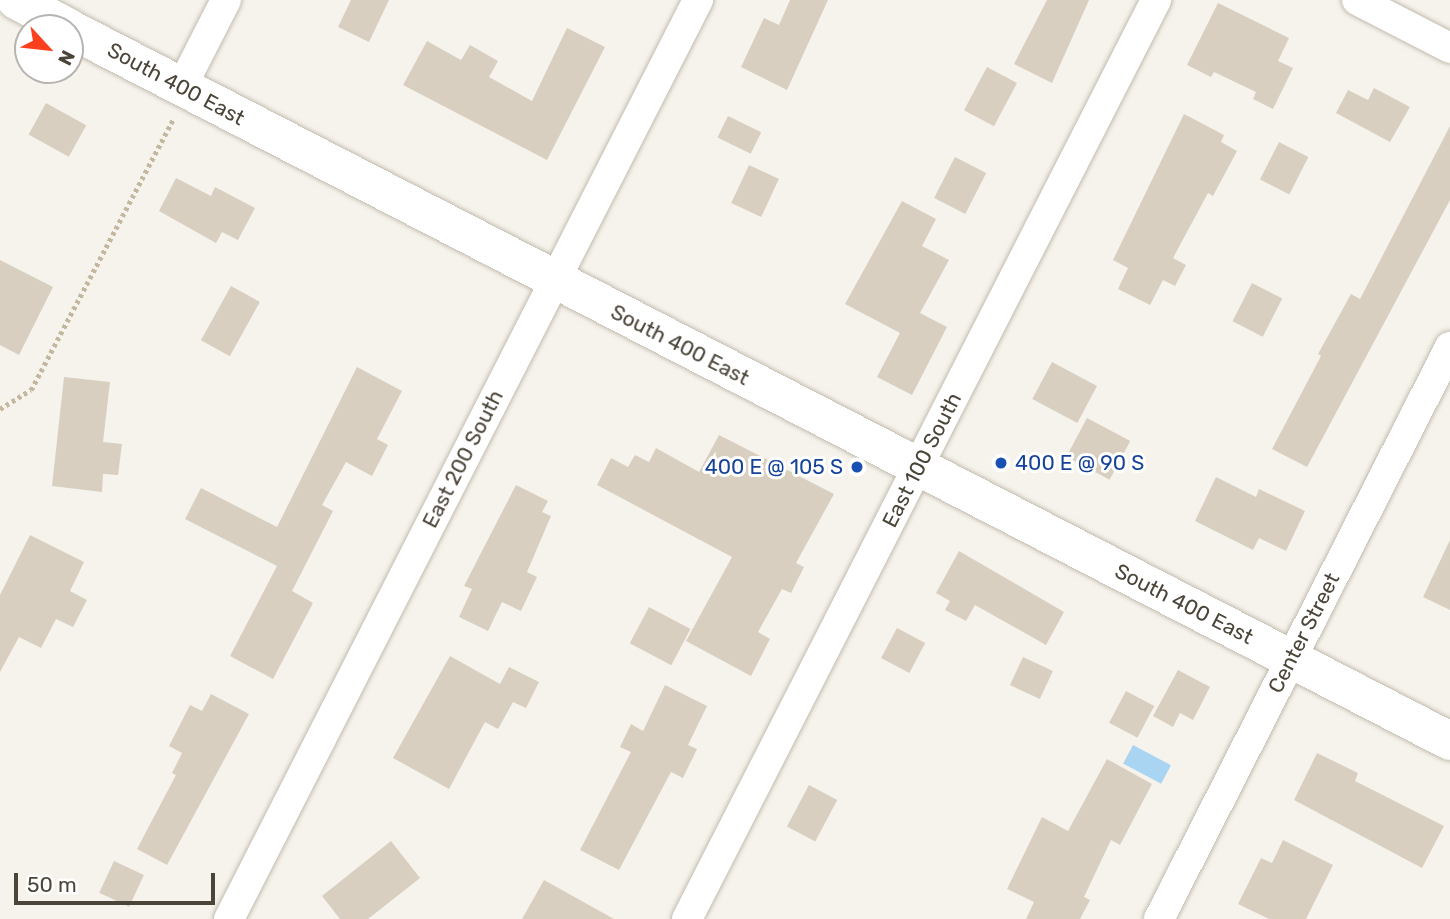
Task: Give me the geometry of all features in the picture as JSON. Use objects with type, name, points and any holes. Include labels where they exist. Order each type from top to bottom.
[{"type":"street","name":"South 400 East","points":[[16,0],[42,14]]},
{"type":"street","points":[[178,103],[226,0]]},
{"type":"street","name":"East 200 South","points":[[229,919],[698,0]]},
{"type":"street","name":"East 100 South","points":[[687,919],[1156,0]]},
{"type":"street","points":[[1357,0],[1450,48]]},
{"type":"street","name":"South 400 East","points":[[84,38],[178,103],[555,280],[1450,741]]},
{"type":"street","name":"Center Street","points":[[1159,919],[1450,347]]},
{"type":"path","points":[[0,409],[31,390],[178,103]]},
{"type":"water","points":[[1133,745],[1171,765],[1161,784],[1123,764]]},
{"type":"building","points":[[351,0],[389,0],[369,42],[338,27]]},
{"type":"building","points":[[790,0],[828,0],[787,90],[741,67],[764,18],[779,25]]},
{"type":"building","points":[[1047,0],[1089,0],[1052,83],[1014,64]]},
{"type":"building","points":[[1218,3],[1289,38],[1278,61],[1293,68],[1273,109],[1253,99],[1256,92],[1214,72],[1211,77],[1187,65]]},
{"type":"building","points":[[567,28],[605,47],[547,160],[403,85],[427,41],[461,60],[470,45],[498,61],[489,77],[532,101]]},
{"type":"building","points":[[987,67],[1017,83],[994,126],[964,110]]},
{"type":"building","points":[[1374,88],[1410,107],[1390,142],[1336,113],[1348,90],[1368,100]]},
{"type":"building","points":[[46,103],[86,125],[69,157],[29,134]]},
{"type":"building","points":[[1184,114],[1224,135],[1221,142],[1237,151],[1213,196],[1208,193],[1173,258],[1186,265],[1175,286],[1163,280],[1150,305],[1118,289],[1128,268],[1113,260]]},
{"type":"building","points":[[728,116],[761,132],[751,154],[717,138]]},
{"type":"building","points":[[1450,126],[1450,200],[1307,467],[1272,449],[1321,356],[1318,354],[1351,294],[1360,299]]},
{"type":"building","points":[[1279,142],[1308,157],[1289,194],[1260,179]]},
{"type":"building","points":[[955,157],[986,173],[965,214],[934,198]]},
{"type":"building","points":[[749,165],[779,179],[761,217],[731,203]]},
{"type":"building","points":[[176,178],[211,196],[215,187],[255,208],[238,240],[222,232],[216,243],[159,211]]},
{"type":"building","points":[[902,201],[936,219],[922,246],[949,260],[920,313],[947,327],[912,395],[877,377],[900,333],[845,304]]},
{"type":"building","points":[[0,260],[53,287],[19,355],[0,345]]},
{"type":"building","points":[[1252,283],[1282,298],[1263,337],[1232,321]]},
{"type":"building","points":[[231,286],[260,302],[230,356],[201,340]]},
{"type":"building","points":[[1052,362],[1097,386],[1077,423],[1032,399]]},
{"type":"building","points":[[357,367],[402,391],[377,439],[388,445],[372,476],[346,462],[322,505],[333,511],[292,591],[313,603],[273,679],[230,656],[277,566],[185,519],[201,488],[277,527]]},
{"type":"building","points":[[64,377],[110,382],[103,442],[122,444],[118,475],[103,474],[102,492],[52,486]]},
{"type":"building","points":[[1087,418],[1130,441],[1110,480],[1066,457]]},
{"type":"building","points":[[719,435],[834,494],[796,563],[804,567],[791,593],[782,589],[758,632],[770,639],[751,676],[686,641],[732,557],[597,485],[611,458],[628,467],[635,455],[649,462],[656,448],[699,472]]},
{"type":"building","points":[[1216,477],[1256,497],[1259,489],[1305,511],[1286,551],[1259,538],[1253,550],[1195,521]]},
{"type":"building","points":[[516,485],[548,501],[542,512],[551,516],[527,572],[537,577],[521,611],[502,602],[488,631],[459,617],[472,589],[464,586]]},
{"type":"building","points":[[30,535],[84,562],[70,591],[87,600],[73,627],[56,619],[41,648],[19,637],[0,672],[0,595]]},
{"type":"building","points":[[1450,540],[1450,610],[1423,597]]},
{"type":"building","points":[[959,551],[1064,612],[1046,645],[975,605],[966,621],[945,610],[950,601],[936,593]]},
{"type":"building","points":[[649,607],[690,629],[671,665],[630,643]]},
{"type":"building","points":[[897,628],[925,643],[909,673],[881,658]]},
{"type":"building","points":[[450,656],[500,684],[509,667],[539,682],[526,708],[513,702],[498,729],[485,722],[449,789],[393,758]]},
{"type":"building","points":[[1023,657],[1053,671],[1040,699],[1010,685]]},
{"type":"building","points":[[1178,670],[1210,687],[1193,720],[1180,713],[1173,727],[1153,716]]},
{"type":"building","points":[[665,685],[707,706],[688,745],[697,749],[683,778],[671,772],[619,870],[580,850],[631,752],[620,747],[631,724],[643,731]]},
{"type":"building","points":[[1126,691],[1154,706],[1137,738],[1109,723]]},
{"type":"building","points":[[211,694],[249,714],[167,865],[137,849],[176,775],[172,773],[182,753],[169,746],[190,705],[202,711]]},
{"type":"building","points":[[1317,753],[1358,773],[1355,781],[1444,826],[1422,868],[1294,800]]},
{"type":"building","points":[[1107,759],[1152,784],[1120,845],[1111,840],[1084,897],[1090,900],[1080,919],[1026,919],[1034,902],[1007,889],[1042,817],[1068,831]]},
{"type":"building","points":[[809,785],[837,800],[815,842],[787,826]]},
{"type":"building","points":[[1283,840],[1333,865],[1306,919],[1269,919],[1238,904],[1261,858],[1272,863]]},
{"type":"building","points":[[391,841],[420,878],[368,919],[340,919],[322,896]]},
{"type":"building","points":[[114,861],[144,875],[129,907],[99,893]]},
{"type":"building","points":[[544,880],[614,919],[522,919]]},
{"type":"place","name":"400 E @ 90 S","points":[[1001,463]]},
{"type":"place","name":"400 E @ 105 S","points":[[857,467]]}]
